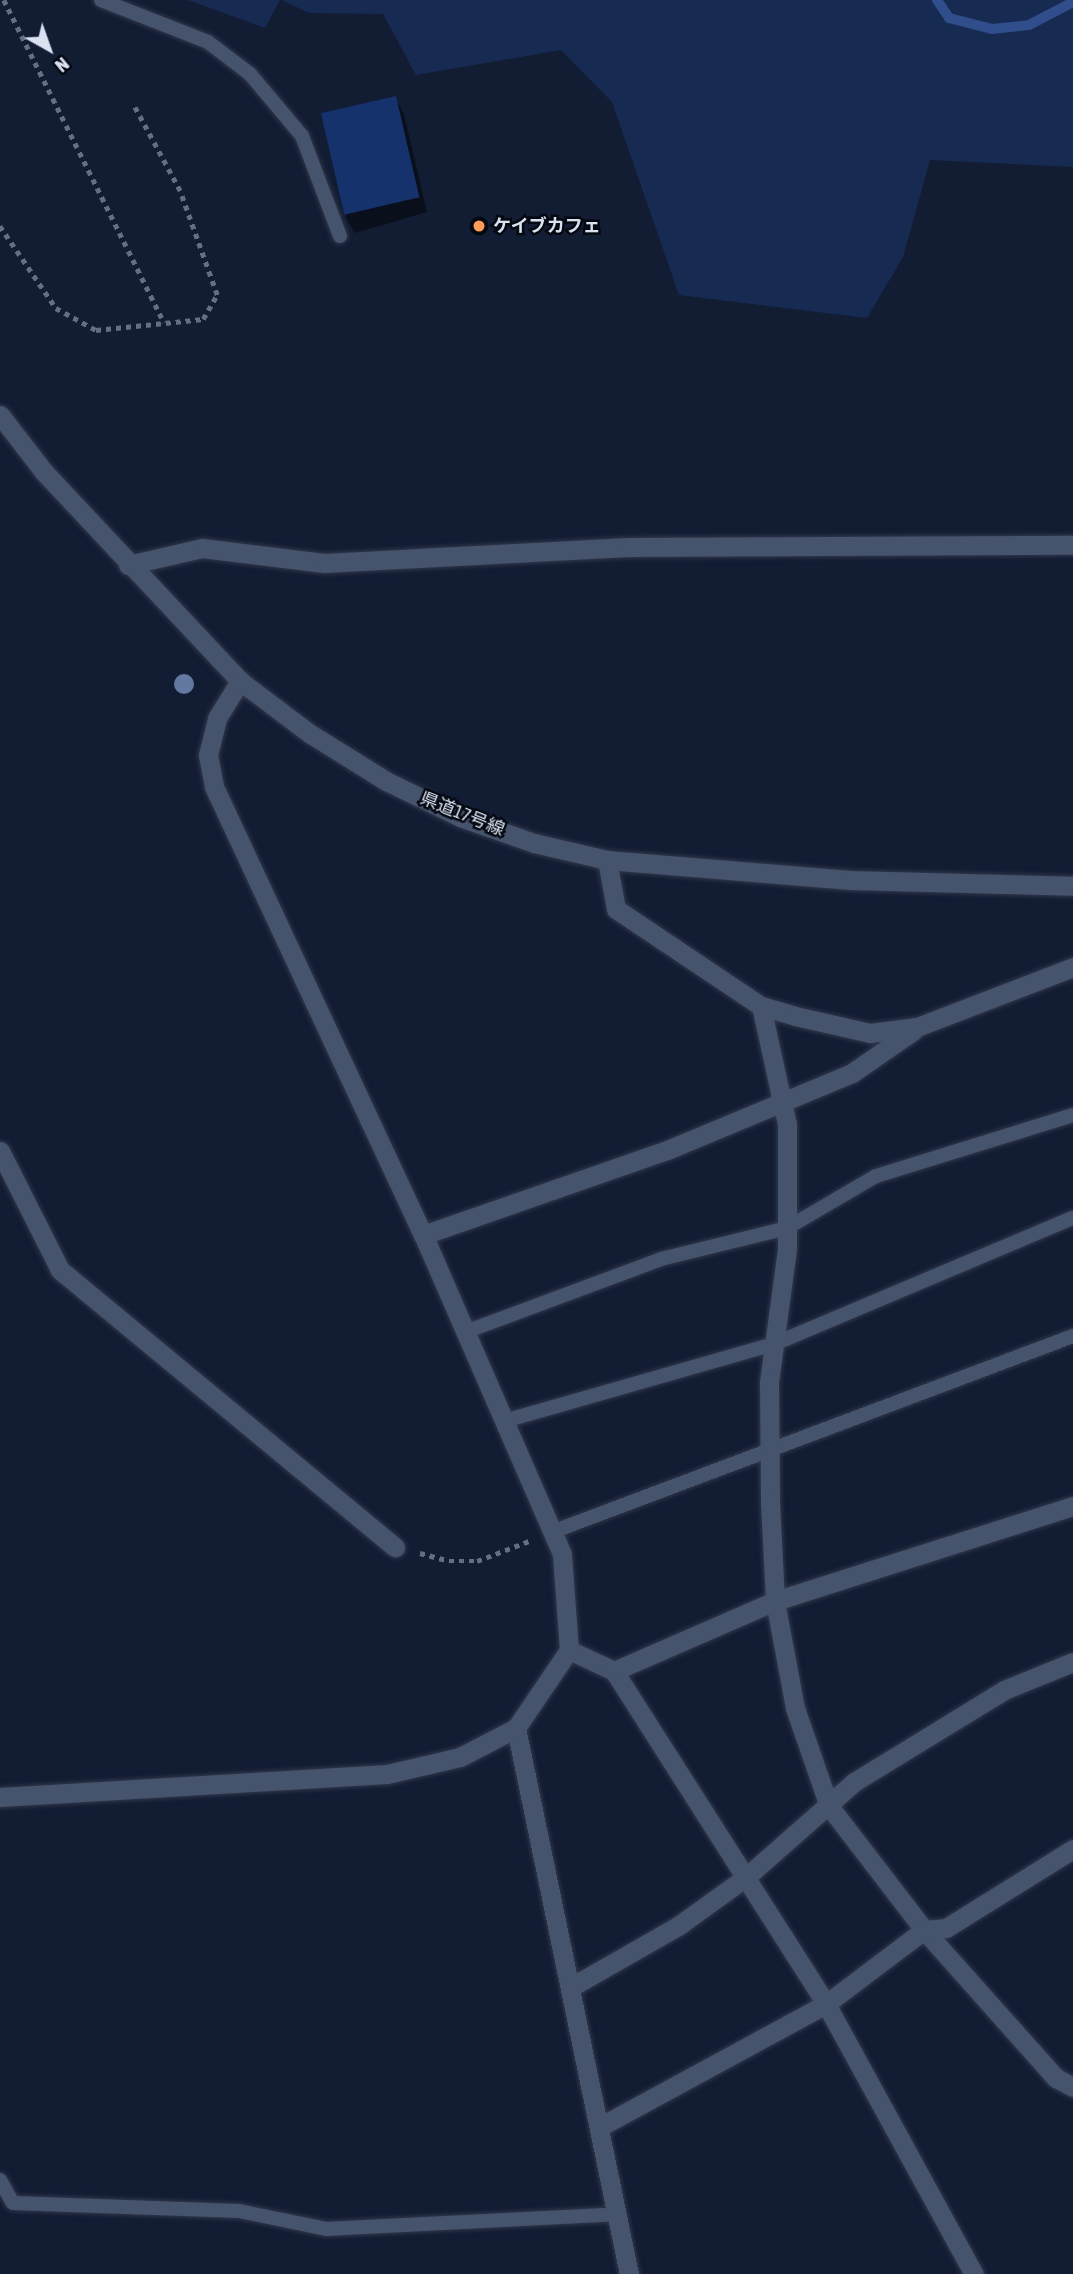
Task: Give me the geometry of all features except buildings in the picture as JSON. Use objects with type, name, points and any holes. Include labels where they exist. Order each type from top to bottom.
[{"type":"street","name":"県道17号線","points":[[0,415],[44,472],[128,565],[240,681],[309,733],[398,787],[460,817],[534,843],[607,860],[850,880],[1073,886]]},
{"type":"street","points":[[128,565],[202,548],[324,563],[631,547],[1073,545]]},
{"type":"street","points":[[0,1797],[387,1774],[460,1757],[516,1728],[569,1650],[562,1555],[423,1236],[214,786],[208,755],[217,718],[240,681]]},
{"type":"street","points":[[607,860],[616,909],[761,1006],[870,1033],[917,1027],[1073,967]]},
{"type":"street","points":[[761,1006],[782,1101],[787,1228],[774,1344],[770,1452],[775,1601],[795,1708],[830,1806],[924,1930],[1071,2080]]},
{"type":"street","points":[[423,1236],[667,1150],[852,1073],[917,1027]]},
{"type":"street","points":[[0,1151],[60,1270],[395,1547]]},
{"type":"street","points":[[614,1671],[775,1601],[1073,1506]]},
{"type":"street","points":[[569,1650],[614,1671],[827,2004],[974,2274]]},
{"type":"street","points":[[571,1987],[678,1926],[746,1877],[830,1806],[853,1782],[1004,1690],[1073,1662]]},
{"type":"street","points":[[516,1728],[601,2126],[629,2274]]},
{"type":"street","points":[[601,2126],[827,2004],[924,1930],[946,1928],[1073,1849]]},
{"type":"lane","points":[[101,0],[208,42],[250,74],[302,136],[340,236]]},
{"type":"lane","points":[[465,1332],[661,1259],[787,1228],[876,1176],[1073,1115]]},
{"type":"lane","points":[[504,1421],[774,1344],[1073,1217]]},
{"type":"lane","points":[[552,1532],[1073,1336]]},
{"type":"lane","points":[[0,2180],[13,2203],[239,2211],[327,2229],[619,2214]]},
{"type":"path","points":[[4,0],[164,323]]},
{"type":"path","points":[[0,226],[56,308],[96,330],[204,319],[216,295],[180,191],[134,106]]},
{"type":"path","points":[[395,1547],[449,1561],[477,1561],[552,1532]]},
{"type":"shaded area","points":[[188,0],[280,0],[265,28]]},
{"type":"shaded area","points":[[282,0],[1073,0],[1073,167],[930,160],[903,257],[867,318],[679,295],[612,102],[561,50],[416,75],[383,14],[309,13]]},
{"type":"waterway","points":[[937,0],[949,18],[992,29],[1029,25],[1073,2]]},
{"type":"place","name":"ケイブカフェ","points":[[479,226]]}]
